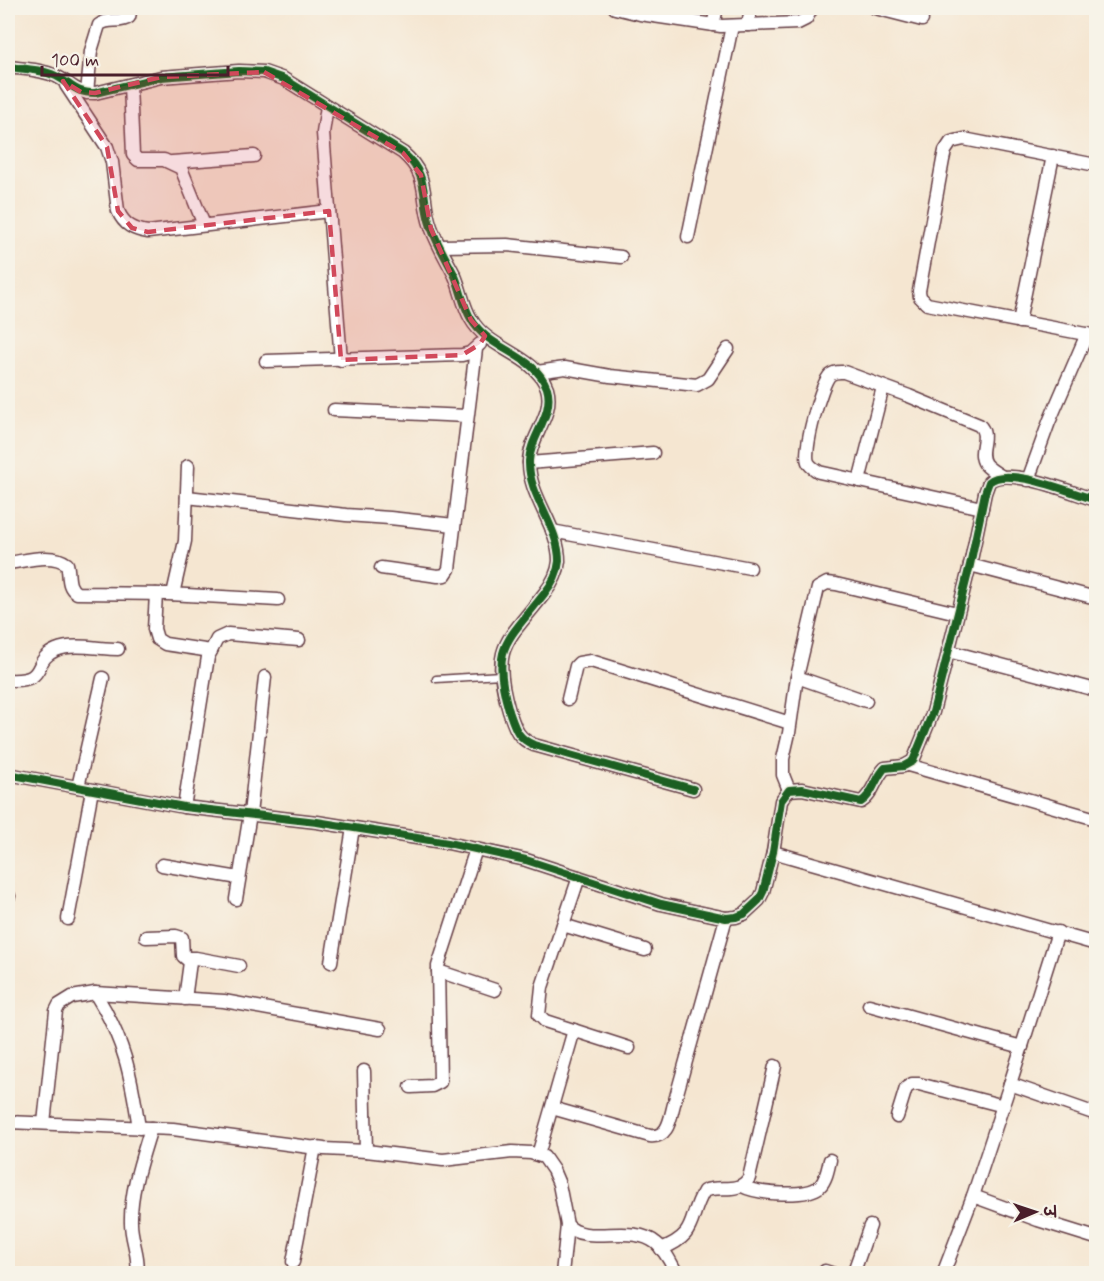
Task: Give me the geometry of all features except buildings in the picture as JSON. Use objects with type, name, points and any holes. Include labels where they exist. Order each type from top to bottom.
[{"type":"street","points":[[87,93],[93,45],[99,25],[103,22],[125,20],[131,8]]},
{"type":"street","points":[[615,8],[713,25],[732,26],[798,23],[806,19],[812,8]]},
{"type":"street","points":[[713,25],[717,8]]},
{"type":"street","points":[[748,26],[751,8]]},
{"type":"street","points":[[875,8],[922,20]]},
{"type":"street","points":[[687,237],[732,26]]},
{"type":"street","points":[[8,67],[45,72],[72,88],[87,93],[160,77],[254,71],[284,79],[403,153],[413,162],[423,183],[431,229],[461,292],[471,320],[485,336],[537,372],[546,385],[549,405],[533,443],[529,463],[531,476],[552,531],[559,560],[555,578],[512,634],[501,656],[501,675],[516,732],[527,742],[693,789]]},
{"type":"street","points":[[63,81],[107,147],[112,162],[118,211],[126,225],[138,231],[148,232],[329,211]]},
{"type":"street","points":[[130,85],[133,155],[138,160],[156,159],[172,162],[254,156]]},
{"type":"street","points":[[327,106],[323,133],[341,360]]},
{"type":"street","points":[[1028,480],[1049,422],[1092,335],[927,304],[920,297],[919,291],[943,160],[948,146],[958,139],[1096,165]]},
{"type":"street","points":[[1019,322],[1053,156]]},
{"type":"street","points":[[172,162],[184,172],[204,225]]},
{"type":"street","points":[[440,246],[507,245],[621,258]]},
{"type":"street","points":[[381,568],[438,576],[445,575],[449,569],[476,349],[485,336]]},
{"type":"street","points":[[266,362],[462,355],[476,349]]},
{"type":"street","points":[[537,372],[565,368],[610,376],[697,384],[708,379],[728,349]]},
{"type":"street","points":[[982,508],[819,472],[812,467],[807,461],[811,432],[823,387],[829,376],[835,372],[844,372],[982,428],[985,434],[982,448],[983,461],[1001,476]]},
{"type":"street","points":[[859,481],[883,387]]},
{"type":"street","points":[[334,410],[467,416]]},
{"type":"street","points":[[529,463],[653,453]]},
{"type":"street","points":[[173,594],[185,541],[188,466]]},
{"type":"street","points":[[908,765],[916,757],[933,712],[989,482],[1001,476],[1028,480],[1096,500]]},
{"type":"street","points":[[187,497],[454,525]]},
{"type":"street","points":[[552,531],[750,568]]},
{"type":"street","points":[[8,564],[43,559],[61,560],[67,564],[70,585],[72,591],[76,593],[173,594],[278,600]]},
{"type":"street","points":[[970,565],[1096,598]]},
{"type":"street","points":[[789,790],[782,767],[797,677],[816,593],[822,585],[836,584],[957,613]]},
{"type":"street","points":[[156,594],[154,629],[157,639],[165,644],[211,651]]},
{"type":"street","points":[[184,807],[211,651],[217,639],[228,634],[299,640]]},
{"type":"street","points":[[8,680],[32,678],[46,656],[59,649],[117,649]]},
{"type":"street","points":[[948,651],[1096,690]]},
{"type":"street","points":[[568,699],[576,666],[579,663],[591,661],[790,723]]},
{"type":"street","points":[[236,899],[250,814],[265,677]]},
{"type":"street","points":[[797,677],[866,701]]},
{"type":"street","points":[[78,787],[103,678]]},
{"type":"street","points":[[8,774],[184,807],[353,828],[476,849],[526,860],[661,904],[726,918],[744,914],[759,900],[763,892],[773,852],[781,801],[789,790],[802,789],[861,802],[868,798],[879,774],[885,768],[908,765],[1096,819]]},
{"type":"street","points":[[68,919],[92,790]]},
{"type":"street","points":[[331,962],[353,828]]},
{"type":"street","points":[[411,1087],[432,1086],[440,1082],[438,971],[440,958],[476,849]]},
{"type":"street","points":[[773,852],[1096,944]]},
{"type":"street","points":[[162,865],[239,878]]},
{"type":"street","points":[[579,877],[542,987],[538,1012],[545,1021],[629,1048]]},
{"type":"street","points":[[552,1108],[650,1136],[664,1132],[678,1093],[726,918]]},
{"type":"street","points":[[563,925],[645,950]]},
{"type":"street","points":[[943,1274],[1004,1106],[1058,932]]},
{"type":"street","points":[[146,937],[180,936],[184,940],[183,956],[239,966]]},
{"type":"street","points":[[185,999],[190,964],[188,958]]},
{"type":"street","points":[[438,971],[495,990]]},
{"type":"street","points":[[44,1123],[56,1011],[63,1002],[85,993],[224,1001],[380,1029]]},
{"type":"street","points":[[95,993],[117,1031],[145,1128],[131,1211],[137,1274]]},
{"type":"street","points":[[869,1005],[1022,1047]]},
{"type":"street","points":[[538,1155],[574,1030]]},
{"type":"street","points":[[661,1249],[686,1235],[704,1191],[742,1186],[750,1178],[775,1066]]},
{"type":"street","points":[[364,1071],[366,1151]]},
{"type":"street","points":[[897,1117],[906,1088],[912,1084],[1004,1106]]},
{"type":"street","points":[[1010,1084],[1096,1114]]},
{"type":"street","points":[[8,1122],[145,1128],[443,1160],[512,1152],[538,1155],[544,1157],[559,1184],[567,1225],[562,1274]]},
{"type":"street","points":[[293,1262],[315,1148]]},
{"type":"street","points":[[742,1186],[755,1191],[794,1193],[813,1191],[823,1183],[830,1160]]},
{"type":"street","points":[[973,1196],[1096,1238]]},
{"type":"street","points":[[567,1225],[575,1233],[580,1234],[622,1233],[649,1239],[661,1249],[676,1274]]},
{"type":"street","points":[[853,1274],[870,1226]]},
{"type":"lane","points":[[436,679],[501,675]]},
{"type":"highlighted area","points":[[264,72],[403,153],[421,175],[431,229],[471,320],[485,336],[480,344],[462,355],[341,360],[329,211],[148,232],[132,228],[118,211],[107,147],[63,81],[81,92],[95,93],[161,77]]},
{"type":"cycle path","points":[[8,67],[50,74],[88,93],[161,77],[239,71],[264,72],[284,79],[403,153],[412,162],[421,179],[431,227],[455,276],[471,319],[488,338],[532,367],[541,377],[549,398],[529,461],[533,486],[554,536],[559,561],[552,583],[512,635],[502,658],[501,672],[504,689],[515,727],[520,736],[534,745],[693,789]]},
{"type":"cycle path","points":[[8,774],[184,807],[317,822],[448,843],[526,860],[661,904],[726,918],[736,917],[744,914],[759,900],[763,892],[773,852],[781,801],[789,790],[802,789],[861,802],[885,768],[904,766],[913,761],[933,712],[989,482],[998,478],[1025,479],[1096,500]]}]
